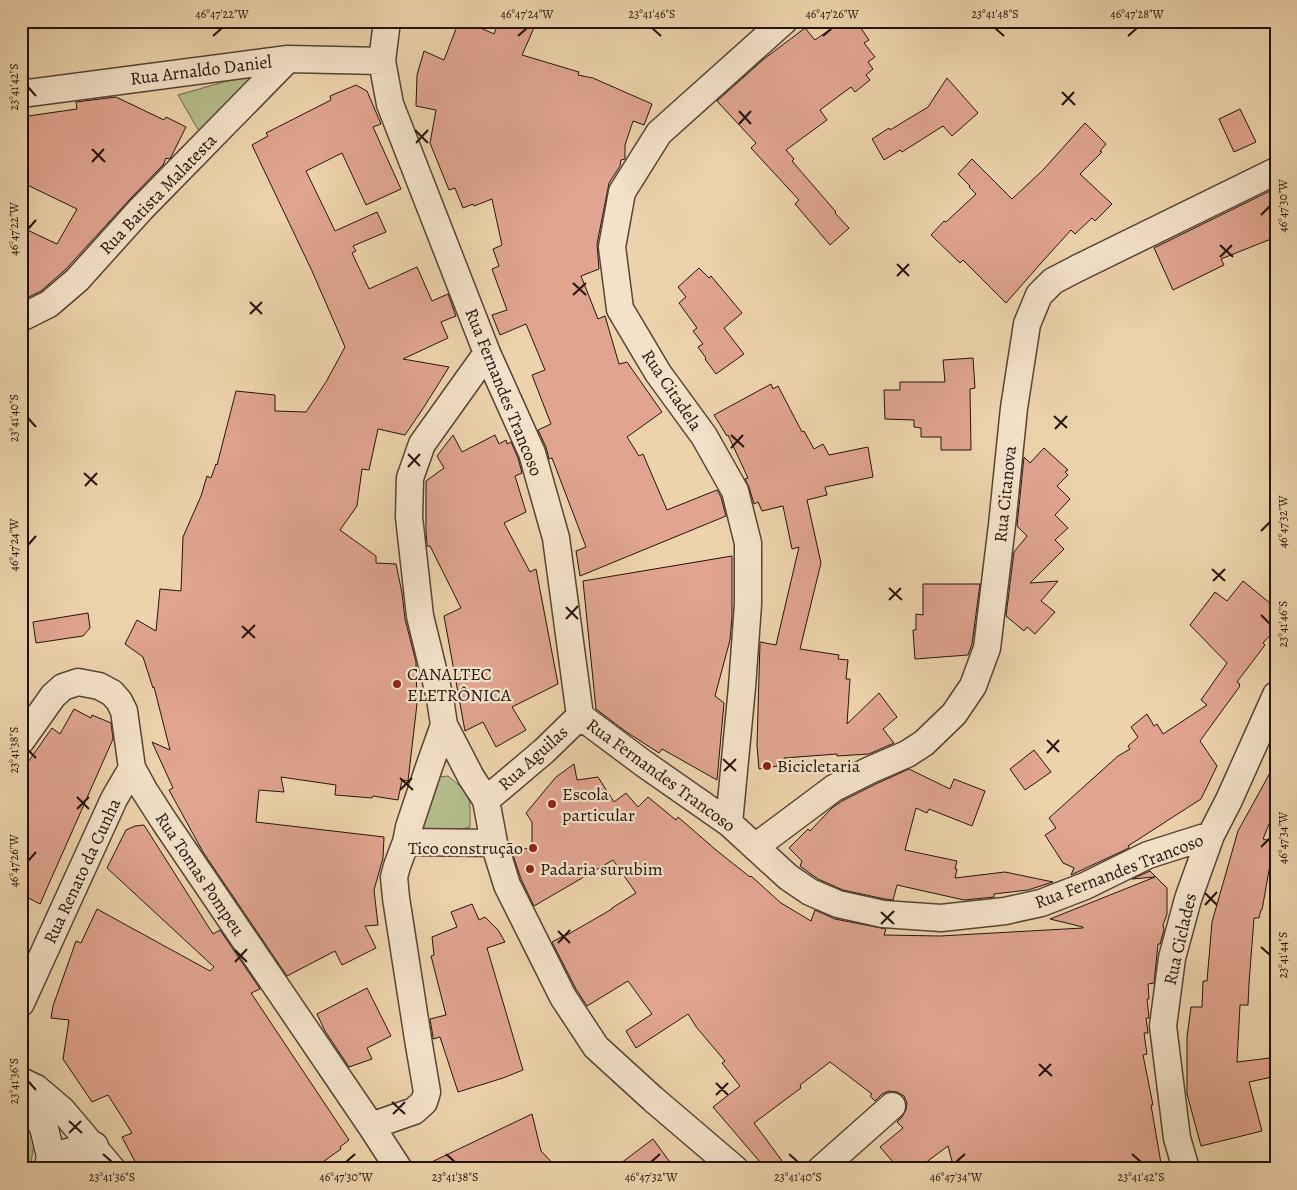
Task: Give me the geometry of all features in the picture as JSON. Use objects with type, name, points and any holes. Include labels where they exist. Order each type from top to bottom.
[{"type":"street","name":"Rua Fernandes Trancoso","points":[[387,21],[382,61],[390,104],[487,354],[532,453],[556,538],[580,716],[729,823],[788,877],[810,892],[838,904],[883,914],[941,918],[1005,911],[1041,903],[1085,886],[1148,855],[1211,835]]},
{"type":"street","name":"Rua Citadela","points":[[729,823],[748,604],[748,543],[735,491],[704,436],[658,373],[620,309],[612,248],[622,192],[659,133],[784,21]]},
{"type":"street","name":"Rua Arnaldo Daniel","points":[[21,94],[288,59],[382,61]]},
{"type":"street","name":"Rua Batista Malatesta","points":[[21,318],[49,304],[77,280],[141,209],[288,59]]},
{"type":"street","name":"Rua Citanova","points":[[755,847],[834,788],[907,754],[924,743],[954,714],[973,686],[987,648],[1014,408],[1027,324],[1039,295],[1053,281],[1276,171]]},
{"type":"street","points":[[487,354],[422,444],[410,478],[409,517],[420,616],[440,698],[444,725],[471,777],[486,800],[494,843],[507,886],[563,997],[596,1047],[735,1169]]},
{"type":"street","name":"Rua Tomas Pompeu","points":[[21,741],[53,696],[63,687],[78,682],[99,686],[112,693],[124,711],[132,768],[144,790],[399,1169]]},
{"type":"street","name":"Rua Ciclades","points":[[1186,1169],[1177,1138],[1163,1026],[1172,958],[1188,899],[1211,835],[1276,694]]},
{"type":"street","name":"Rua Aguilas","points":[[486,800],[544,751],[580,716]]},
{"type":"street","points":[[371,1126],[414,1111],[424,1102],[427,1092],[394,877],[444,725]]},
{"type":"street","name":"Rua Renato da Cunha","points":[[21,1003],[114,799],[132,768]]},
{"type":"street","points":[[406,842],[494,843]]},
{"type":"street","points":[[21,1082],[36,1088],[62,1110],[112,1169]]},
{"type":"street","points":[[21,1094],[34,1108],[44,1128],[50,1163],[94,1146]]},
{"type":"street","points":[[821,1169],[892,1106]]},
{"type":"green space","points":[[269,69],[200,133],[178,95]]},
{"type":"green space","points":[[448,776],[462,788],[468,797],[470,803],[470,827],[425,838],[423,818],[439,777]]},
{"type":"green space","points":[[21,1116],[24,1116],[36,1131],[30,1169],[21,1169]]},
{"type":"building","points":[[459,21],[465,21],[494,34],[499,21],[537,21],[522,55],[579,72],[578,75],[593,78],[652,104],[644,125],[633,121],[625,145],[625,159],[621,160],[620,166],[609,183],[597,244],[599,269],[581,276],[598,319],[605,316],[619,364],[627,362],[662,412],[627,437],[639,456],[643,454],[667,510],[717,490],[726,516],[580,576],[576,551],[586,547],[552,458],[549,459],[538,430],[551,424],[532,375],[545,370],[526,324],[500,335],[492,315],[507,310],[492,269],[499,266],[493,249],[502,245],[492,199],[463,208],[455,188],[449,190],[430,143],[436,110],[416,106],[417,75],[424,51],[444,60]]},
{"type":"building","points":[[858,24],[869,40],[864,43],[875,57],[868,62],[873,69],[866,75],[870,80],[855,92],[851,87],[820,110],[827,120],[786,150],[794,159],[792,161],[849,228],[830,245],[795,204],[799,200],[751,148],[756,143],[717,101],[764,59],[805,28],[815,40],[832,28]]},
{"type":"building","points":[[947,78],[978,113],[952,136],[943,126],[902,152],[900,150],[884,160],[872,139],[928,107]]},
{"type":"building","points":[[356,85],[367,91],[381,124],[373,127],[401,189],[366,205],[342,153],[306,171],[335,231],[377,212],[386,232],[353,246],[356,251],[352,253],[369,289],[417,267],[432,301],[448,294],[456,316],[441,322],[448,338],[403,359],[449,367],[405,435],[378,429],[369,470],[362,469],[357,506],[340,530],[376,556],[376,563],[396,564],[405,619],[416,662],[417,704],[408,781],[402,780],[398,800],[373,796],[372,798],[335,795],[336,785],[281,777],[284,792],[259,790],[256,822],[384,837],[383,858],[374,890],[378,925],[365,926],[376,948],[342,965],[335,951],[287,976],[203,852],[169,790],[173,788],[152,742],[170,750],[154,687],[143,657],[125,644],[137,620],[156,631],[160,589],[181,591],[183,537],[201,496],[207,476],[211,478],[217,465],[236,391],[275,395],[275,411],[306,412],[326,382],[345,347],[312,271],[252,145],[268,136],[266,133],[331,100],[330,96]]},
{"type":"building","points":[[116,97],[164,120],[166,117],[186,127],[171,157],[169,159],[166,158],[163,165],[66,269],[41,291],[21,301],[21,227],[57,244],[77,209],[21,182],[21,131],[28,116],[77,109],[76,102]]},
{"type":"building","points":[[1240,109],[1256,142],[1234,152],[1219,119]]},
{"type":"building","points":[[1085,123],[1106,144],[1100,151],[1102,152],[1080,174],[1112,204],[1095,221],[1092,218],[1075,234],[1071,230],[1006,303],[963,260],[960,263],[931,235],[944,221],[946,222],[976,194],[958,174],[972,159],[1012,199],[1043,170]]},
{"type":"building","points":[[1276,188],[1276,237],[1221,259],[1224,265],[1173,290],[1154,248]]},
{"type":"building","points":[[699,268],[709,278],[711,276],[742,313],[724,328],[744,354],[716,374],[698,347],[703,344],[693,331],[697,328],[679,303],[686,297],[678,287]]},
{"type":"building","points":[[973,358],[975,388],[970,389],[971,450],[941,450],[941,437],[921,437],[921,428],[914,427],[914,420],[885,419],[884,390],[900,390],[900,382],[945,382],[943,360]]},
{"type":"building","points":[[771,384],[773,389],[778,386],[802,432],[804,431],[814,449],[823,444],[829,455],[868,447],[873,477],[825,487],[827,495],[807,500],[821,563],[800,649],[839,655],[838,659],[848,660],[846,679],[850,679],[847,724],[879,693],[897,717],[883,729],[894,743],[869,754],[837,756],[837,754],[784,758],[784,765],[759,769],[757,745],[760,642],[776,645],[799,547],[792,549],[783,506],[762,511],[758,502],[754,504],[745,479],[748,478],[728,435],[714,415]]},
{"type":"building","points":[[453,435],[462,452],[495,435],[499,444],[506,440],[507,444],[511,442],[518,458],[522,473],[515,476],[526,512],[504,523],[530,572],[536,569],[558,684],[512,707],[526,730],[496,747],[483,722],[465,731],[444,616],[461,608],[430,546],[427,546],[426,481],[444,468],[437,456]]},
{"type":"building","points":[[1044,448],[1068,470],[1065,472],[1068,475],[1057,486],[1070,499],[1055,515],[1068,528],[1055,540],[1064,549],[1030,583],[1058,581],[1041,601],[1055,612],[1035,634],[1027,627],[1024,631],[1006,616],[1014,552],[1027,536],[1017,526],[1024,457],[1030,463]]},
{"type":"building","points":[[732,556],[730,640],[715,696],[724,703],[717,780],[662,749],[659,753],[596,709],[583,581]]},
{"type":"building","points":[[1243,581],[1276,608],[1276,629],[1263,643],[1265,645],[1237,682],[1240,686],[1200,741],[1217,766],[1201,799],[1128,846],[1129,848],[1071,875],[1074,868],[1063,863],[1045,835],[1056,828],[1049,818],[1118,756],[1130,749],[1128,746],[1138,737],[1131,727],[1147,714],[1154,726],[1157,724],[1163,734],[1207,705],[1201,700],[1227,663],[1190,625],[1215,592],[1227,601]]},
{"type":"building","points":[[923,584],[980,584],[972,644],[968,655],[915,659],[913,630],[916,630],[916,614],[923,615]]},
{"type":"building","points":[[88,613],[90,628],[83,636],[36,643],[33,622]]},
{"type":"building","points":[[74,709],[91,718],[92,715],[111,723],[113,739],[40,904],[21,894],[21,772],[52,728],[60,734]]},
{"type":"building","points":[[1034,750],[1051,772],[1025,790],[1010,769]]},
{"type":"building","points":[[1276,762],[1276,807],[1263,839],[1274,842],[1262,910],[1259,918],[1254,918],[1248,1005],[1240,1005],[1237,1062],[1270,1058],[1272,1077],[1249,1082],[1262,1131],[1201,1146],[1187,1094],[1187,1037],[1191,1007],[1202,1007],[1203,981],[1207,981],[1212,922],[1238,831]]},
{"type":"building","points":[[574,764],[577,780],[598,777],[614,802],[626,793],[638,807],[648,797],[676,820],[678,817],[781,903],[811,921],[815,910],[835,919],[886,929],[884,935],[940,936],[1083,928],[1050,919],[1155,877],[1132,879],[1150,871],[1167,888],[1167,914],[1160,944],[1158,944],[1154,983],[1148,984],[1149,1018],[1146,1018],[1148,1033],[1144,1033],[1147,1054],[1143,1055],[1153,1105],[1151,1105],[1162,1169],[954,1169],[948,1146],[917,1169],[899,1169],[880,1147],[903,1128],[897,1122],[906,1110],[907,1103],[904,1096],[897,1092],[889,1091],[882,1094],[875,1101],[870,1096],[872,1094],[830,1062],[800,1085],[801,1088],[754,1123],[788,1169],[766,1169],[713,1107],[740,1086],[722,1063],[725,1061],[697,1028],[688,1014],[636,1048],[626,1031],[652,1014],[628,981],[587,1006],[552,942],[612,909],[636,893],[613,860],[534,906],[521,879],[512,852],[523,853],[523,849],[532,848],[532,822],[526,813],[556,777]]},
{"type":"building","points":[[909,769],[950,789],[954,779],[985,791],[972,826],[929,809],[927,813],[916,808],[905,850],[957,861],[955,878],[1005,872],[1053,882],[1028,890],[994,894],[994,897],[964,900],[897,885],[893,900],[843,890],[818,879],[800,866],[802,861],[789,848],[808,829],[810,831],[832,808],[842,801]]},
{"type":"building","points":[[144,825],[213,934],[220,930],[260,989],[251,993],[349,1140],[340,1147],[341,1149],[313,1169],[139,1169],[122,1137],[132,1133],[108,1095],[92,1102],[63,1059],[69,1020],[51,1018],[53,1006],[76,941],[81,943],[97,909],[210,971],[214,967],[107,868],[126,830]]},
{"type":"building","points":[[472,904],[479,920],[485,917],[498,930],[505,942],[487,948],[523,1070],[458,1092],[440,1037],[433,1039],[430,1019],[446,1015],[431,956],[434,955],[432,937],[457,927],[451,912]]},
{"type":"building","points":[[367,988],[391,1036],[367,1048],[372,1059],[349,1067],[325,1031],[317,1014]]},
{"type":"building","points":[[532,1114],[541,1151],[558,1169],[417,1169]]},
{"type":"building","points":[[653,1139],[675,1169],[613,1169]]},
{"type":"place","name":"CANALTEC ELETRÔNICA","points":[[397,684]]},
{"type":"place","name":"Bicicletaria","points":[[767,766]]},
{"type":"place","name":"Escola particular","points":[[552,804]]},
{"type":"place","name":"Tico construção","points":[[533,848]]},
{"type":"place","name":"Padaria surubim","points":[[530,869]]}]
